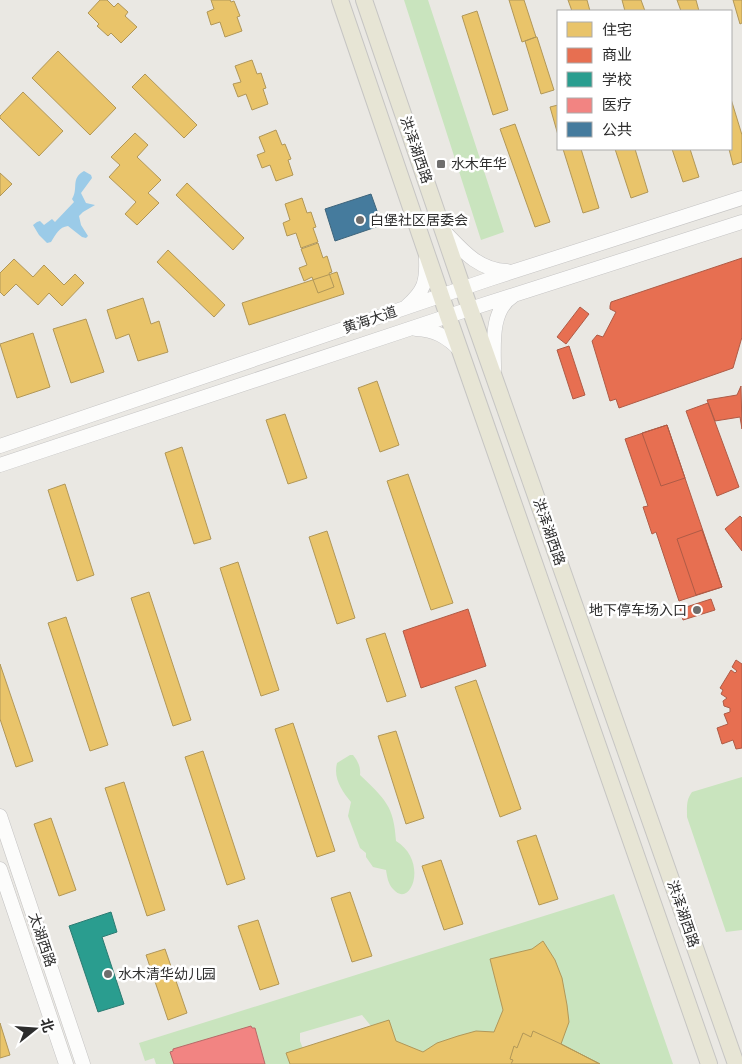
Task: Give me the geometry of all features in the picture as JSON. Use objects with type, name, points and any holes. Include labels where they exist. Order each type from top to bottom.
[{"type":"main road","name":"洪泽湖西路","points":[[340,0],[426,253],[709,1064]]},
{"type":"main road","name":"洪泽湖西路","points":[[364,0],[736,1064]]},
{"type":"main road","points":[[412,212],[418,218],[428,219],[435,206]]},
{"type":"main road","points":[[475,393],[482,383],[495,379]]},
{"type":"street","name":"黄海大道","points":[[0,446],[441,296],[742,198]]},
{"type":"street","name":"黄海大道","points":[[0,465],[448,316],[742,222]]},
{"type":"street","points":[[444,231],[466,255],[477,262],[497,271],[513,272]]},
{"type":"street","points":[[403,310],[420,292],[425,283],[426,253]]},
{"type":"street","points":[[495,379],[494,341],[496,324],[501,308],[508,299],[516,295]]},
{"type":"street","points":[[410,329],[434,331],[445,336],[460,351]]},
{"type":"street","name":"太湖西路","points":[[0,816],[83,1064]]},
{"type":"street","name":"太湖西路","points":[[0,869],[66,1064]]},
{"type":"green space","points":[[404,0],[428,0],[504,232],[481,240]]},
{"type":"green space","points":[[353,755],[358,762],[360,775],[387,804],[393,819],[396,841],[406,850],[412,860],[414,880],[411,888],[406,893],[400,894],[393,889],[386,870],[373,867],[366,857],[366,853],[360,848],[348,816],[351,802],[342,789],[336,774],[337,763]]},
{"type":"green space","points":[[742,777],[742,930],[726,932],[687,817],[687,804],[692,792]]},
{"type":"green space","points":[[614,894],[673,1064],[504,1064],[397,1058],[362,1015],[300,1033],[300,1041],[309,1064],[156,1064],[154,1058],[145,1061],[139,1043]]},
{"type":"water","points":[[84,171],[91,175],[92,178],[81,193],[86,203],[95,205],[79,216],[81,225],[88,236],[86,238],[82,237],[68,226],[60,229],[51,242],[47,243],[33,225],[40,221],[44,225],[52,219],[55,222],[74,202],[72,199],[76,180]]},
{"type":"building: 住宅","points":[[100,0],[107,0],[114,7],[118,3],[128,12],[125,16],[137,27],[121,43],[111,33],[108,36],[97,26],[99,24],[88,13]]},
{"type":"building: 住宅","points":[[211,0],[234,1],[240,16],[237,17],[242,31],[225,37],[220,22],[211,25],[207,12],[214,9]]},
{"type":"building: 住宅","points":[[509,0],[524,0],[536,37],[522,42]]},
{"type":"building: 住宅","points":[[568,0],[587,0],[590,10],[572,10]]},
{"type":"building: 住宅","points":[[622,0],[641,0],[645,10],[625,10]]},
{"type":"building: 住宅","points":[[677,0],[696,0],[699,10],[681,10]]},
{"type":"building: 住宅","points":[[733,0],[742,0],[742,23],[740,24]]},
{"type":"building: 住宅","points":[[477,11],[508,110],[493,115],[462,16]]},
{"type":"building: 住宅","points":[[537,37],[554,90],[541,94],[525,41]]},
{"type":"building: 住宅","points":[[58,51],[116,108],[90,135],[32,78]]},
{"type":"building: 住宅","points":[[252,60],[257,74],[261,73],[266,88],[263,89],[268,104],[252,110],[246,94],[238,97],[233,84],[241,82],[235,66]]},
{"type":"building: 住宅","points":[[145,74],[197,125],[184,138],[132,87]]},
{"type":"building: 住宅","points":[[23,92],[63,131],[39,156],[0,118]]},
{"type":"building: 住宅","points":[[732,102],[742,135],[742,162],[733,165],[729,150],[732,150]]},
{"type":"building: 住宅","points":[[557,105],[557,132],[550,107]]},
{"type":"building: 住宅","points":[[515,124],[550,222],[535,227],[500,129]]},
{"type":"building: 住宅","points":[[276,130],[282,145],[285,144],[291,159],[288,160],[293,175],[276,181],[270,165],[262,168],[257,155],[265,152],[259,137]]},
{"type":"building: 住宅","points":[[135,133],[148,145],[137,157],[161,180],[148,193],[159,203],[137,225],[125,214],[136,202],[109,177],[120,165],[111,157]]},
{"type":"building: 住宅","points":[[563,150],[581,150],[599,208],[583,213]]},
{"type":"building: 住宅","points":[[615,150],[635,150],[648,192],[631,198]]},
{"type":"building: 住宅","points":[[672,150],[690,150],[699,177],[683,182]]},
{"type":"building: 住宅","points":[[0,173],[12,184],[0,196]]},
{"type":"building: 住宅","points":[[187,183],[244,238],[233,250],[176,195]]},
{"type":"building: 住宅","points":[[302,198],[307,213],[311,212],[316,227],[313,228],[318,242],[301,248],[296,233],[287,236],[283,223],[290,220],[285,204]]},
{"type":"building: 住宅","points":[[318,243],[323,258],[327,256],[332,272],[329,273],[334,287],[318,293],[312,277],[304,281],[299,268],[307,265],[301,249]]},
{"type":"building: 住宅","points":[[168,250],[225,305],[214,317],[157,262]]},
{"type":"building: 住宅","points":[[14,259],[33,277],[44,265],[64,285],[75,274],[84,283],[62,306],[49,293],[38,305],[16,284],[4,296],[0,292],[0,273]]},
{"type":"building: 住宅","points":[[337,272],[344,294],[249,325],[242,303]]},
{"type":"building: 住宅","points":[[143,298],[151,324],[159,321],[168,352],[138,361],[129,334],[116,339],[107,310]]},
{"type":"building: 住宅","points":[[86,319],[104,372],[71,383],[53,329]]},
{"type":"building: 住宅","points":[[33,333],[50,387],[17,398],[0,344]]},
{"type":"building: 住宅","points":[[377,381],[399,445],[380,452],[358,388]]},
{"type":"building: 住宅","points":[[285,414],[307,478],[288,484],[266,420]]},
{"type":"building: 住宅","points":[[182,447],[211,539],[194,544],[165,453]]},
{"type":"building: 住宅","points":[[408,474],[453,603],[431,610],[387,481]]},
{"type":"building: 住宅","points":[[65,484],[94,575],[77,581],[48,490]]},
{"type":"building: 住宅","points":[[327,531],[355,618],[337,624],[309,537]]},
{"type":"building: 住宅","points":[[238,562],[279,690],[261,696],[220,568]]},
{"type":"building: 住宅","points":[[149,592],[191,720],[173,726],[131,598]]},
{"type":"building: 住宅","points":[[66,617],[108,745],[90,751],[48,623]]},
{"type":"building: 住宅","points":[[385,633],[406,696],[387,702],[366,639]]},
{"type":"building: 住宅","points":[[0,664],[33,761],[16,767],[0,719]]},
{"type":"building: 住宅","points":[[476,680],[521,809],[500,817],[455,687]]},
{"type":"building: 住宅","points":[[293,723],[335,851],[317,857],[275,729]]},
{"type":"building: 住宅","points":[[396,731],[424,818],[406,824],[378,736]]},
{"type":"building: 住宅","points":[[203,751],[245,879],[227,885],[185,757]]},
{"type":"building: 住宅","points":[[124,782],[165,910],[147,916],[105,788]]},
{"type":"building: 住宅","points":[[51,818],[76,890],[59,896],[34,824]]},
{"type":"building: 住宅","points":[[536,835],[558,899],[539,905],[517,841]]},
{"type":"building: 住宅","points":[[441,860],[463,924],[444,930],[422,866]]},
{"type":"building: 住宅","points":[[350,892],[372,956],[352,962],[331,898]]},
{"type":"building: 住宅","points":[[258,920],[279,984],[260,990],[238,926]]},
{"type":"building: 住宅","points":[[543,941],[555,960],[562,978],[567,1005],[569,1022],[561,1044],[600,1064],[290,1064],[286,1053],[389,1020],[396,1041],[423,1052],[437,1043],[458,1036],[476,1031],[494,1032],[503,1010],[490,959],[532,949]]},
{"type":"building: 住宅","points":[[165,949],[187,1013],[168,1020],[146,955]]},
{"type":"building: 住宅","points":[[0,1023],[10,1055],[0,1058]]},
{"type":"building: 住宅","points":[[533,1031],[600,1064],[511,1064],[513,1060],[510,1059],[514,1046],[517,1048],[523,1033],[531,1037]]},
{"type":"building: 商业","points":[[742,258],[742,337],[733,368],[619,408],[616,399],[610,401],[592,341],[597,335],[603,337],[616,312],[610,309],[611,302]]},
{"type":"building: 商业","points":[[580,307],[589,314],[566,344],[557,337]]},
{"type":"building: 商业","points":[[569,346],[585,395],[573,399],[557,350]]},
{"type":"building: 商业","points":[[741,386],[742,429],[740,417],[715,421],[707,400],[737,395]]},
{"type":"building: 商业","points":[[708,403],[739,487],[717,496],[686,411]]},
{"type":"building: 商业","points":[[667,425],[722,587],[679,601],[656,532],[652,534],[643,507],[648,506],[625,439]]},
{"type":"building: 商业","points":[[667,425],[685,478],[661,486],[642,433]]},
{"type":"building: 商业","points":[[740,516],[742,518],[742,551],[725,529]]},
{"type":"building: 商业","points":[[702,530],[722,587],[696,595],[677,539]]},
{"type":"building: 商业","name":"地下停车场入口","points":[[711,599],[715,610],[683,620],[680,609]]},
{"type":"building: 商业","points":[[468,609],[486,666],[421,688],[403,631]]},
{"type":"building: 商业","points":[[736,660],[742,664],[742,748],[736,749],[733,740],[722,744],[717,728],[728,724],[724,714],[730,712],[730,708],[724,706],[723,701],[727,698],[721,694],[723,690],[720,688],[731,670],[735,673],[737,671],[732,667]]},
{"type":"building: 学校","points":[[111,912],[117,932],[102,937],[124,1004],[98,1012],[69,926]]},
{"type":"building: 医疗","points":[[251,1026],[255,1028],[265,1064],[174,1064],[170,1052],[173,1049]]},
{"type":"building: 公共","points":[[371,194],[382,225],[335,241],[325,209]]},
{"type":"place","name":"水木年华","points":[[441,164]]},
{"type":"place","name":"白堡社区居委会","points":[[360,220]]},
{"type":"place","name":"地下停车场入口","points":[[697,610]]},
{"type":"place","name":"水木清华幼儿园","points":[[108,974]]}]
